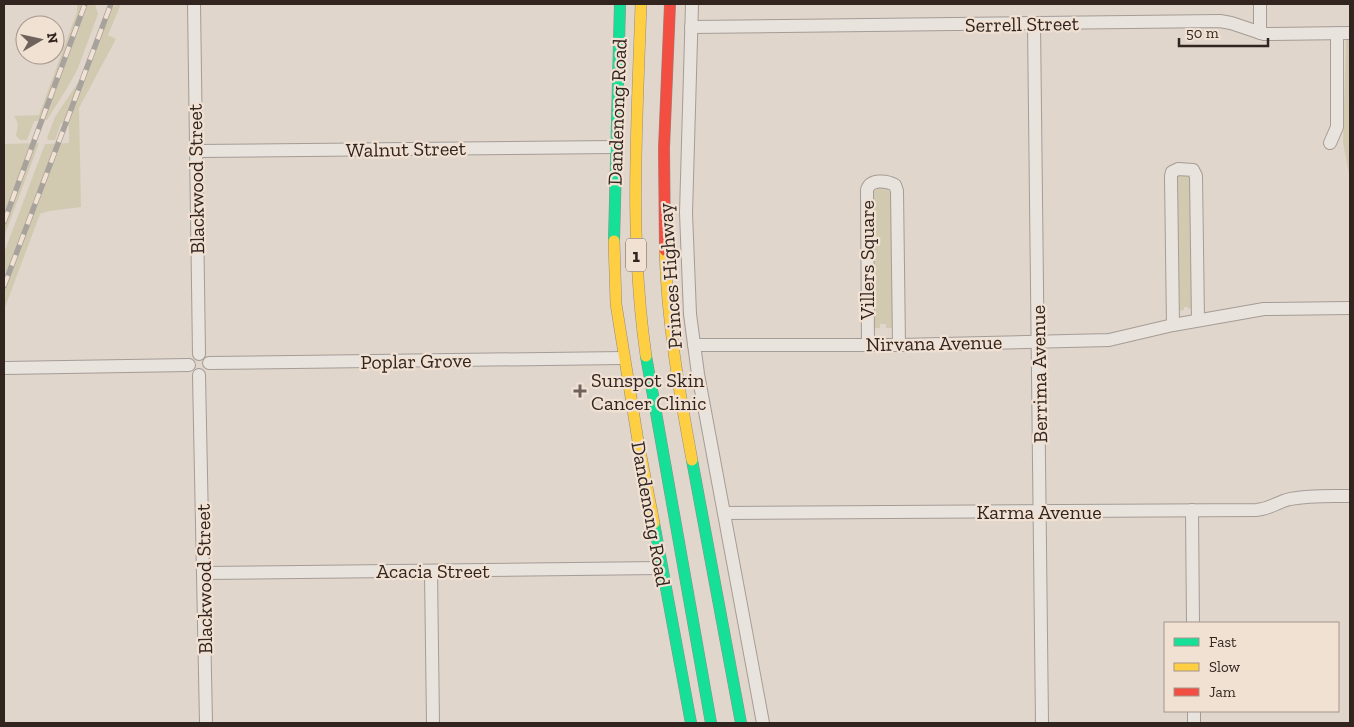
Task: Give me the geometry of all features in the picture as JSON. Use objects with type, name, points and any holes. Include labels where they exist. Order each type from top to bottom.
[{"type":"main road","name":"Dandenong Road","points":[[620,4],[614,262],[616,304],[661,568],[691,723]]},
{"type":"main road","name":"Princes Highway","points":[[641,4],[635,194],[636,254],[643,344],[673,436],[741,723]]},
{"type":"main road","name":"Princes Highway","points":[[670,4],[664,195],[667,293],[672,343],[673,436],[711,723]]},
{"type":"street","name":"Blackwood Street","points":[[194,4],[199,354]]},
{"type":"street","points":[[692,4],[686,213],[690,314],[698,374],[764,723]]},
{"type":"street","points":[[1260,4],[1260,33]]},
{"type":"street","name":"Serrell Street","points":[[691,28],[1220,21],[1260,33],[1350,32]]},
{"type":"street","name":"Berrima Avenue","points":[[1034,24],[1042,723]]},
{"type":"street","points":[[1330,143],[1337,127],[1337,33]]},
{"type":"street","name":"Walnut Street","points":[[196,151],[616,147]]},
{"type":"street","points":[[1173,325],[1171,176],[1172,172],[1178,169],[1193,170],[1196,176],[1198,320]]},
{"type":"street","name":"Villers Square","points":[[868,345],[867,190],[868,185],[872,182],[889,182],[895,185],[897,191],[898,345]]},
{"type":"street","name":"Nirvana Avenue","points":[[694,345],[898,345],[1109,340],[1173,325],[1264,309],[1350,308]]},
{"type":"street","points":[[199,354],[206,356],[209,363],[206,372],[199,375],[192,372],[189,365],[190,359],[199,354]]},
{"type":"street","name":"Poplar Grove","points":[[209,363],[624,358]]},
{"type":"street","points":[[4,368],[189,365]]},
{"type":"street","name":"Blackwood Street","points":[[199,375],[206,723]]},
{"type":"street","name":"Karma Avenue","points":[[725,513],[1267,509],[1288,500],[1307,497],[1350,496]]},
{"type":"street","points":[[1192,510],[1193,622]]},
{"type":"street","name":"Acacia Street","points":[[204,573],[661,568]]},
{"type":"street","points":[[432,571],[433,723]]},
{"type":"shaded area","points":[[77,4],[95,4],[98,14],[78,68],[47,120],[34,121],[27,140],[20,140],[16,136],[18,124],[14,116],[39,115],[57,65],[65,65],[65,45],[77,12]]},
{"type":"shaded area","points":[[117,4],[121,4],[108,35],[116,39],[79,108],[81,207],[40,214],[4,310],[4,253],[45,144],[69,143],[69,126],[61,123],[55,140],[48,140],[47,138],[55,117],[79,81],[105,15]]},
{"type":"shaded area","points":[[1346,37],[1350,37],[1350,178],[1343,143]]},
{"type":"shaded area","points":[[39,143],[4,237],[4,144]]},
{"type":"shaded area","points":[[1177,174],[1191,176],[1192,308],[1184,307],[1184,310],[1177,311]]},
{"type":"shaded area","points":[[879,188],[886,188],[891,193],[894,328],[886,328],[886,324],[880,324],[880,328],[872,328],[872,193]]},
{"type":"railway","points":[[4,222],[85,4]]},
{"type":"railway","points":[[4,286],[111,4]]},
{"type":"traffic: fast","points":[[614,241],[620,4]]},
{"type":"traffic: fast","points":[[646,356],[711,723]]},
{"type":"traffic: fast","points":[[692,460],[741,723]]},
{"type":"traffic: fast","points":[[654,523],[691,723]]},
{"type":"traffic: slow","points":[[641,4],[636,136],[636,224],[637,268],[646,356]]},
{"type":"traffic: slow","points":[[614,241],[616,304],[638,441],[654,523]]},
{"type":"traffic: slow","points":[[665,250],[671,329],[692,460]]},
{"type":"traffic: jam","points":[[665,250],[664,148],[670,4]]},
{"type":"place","name":"Sunspot Skin Cancer Clinic","points":[[580,391]]}]
